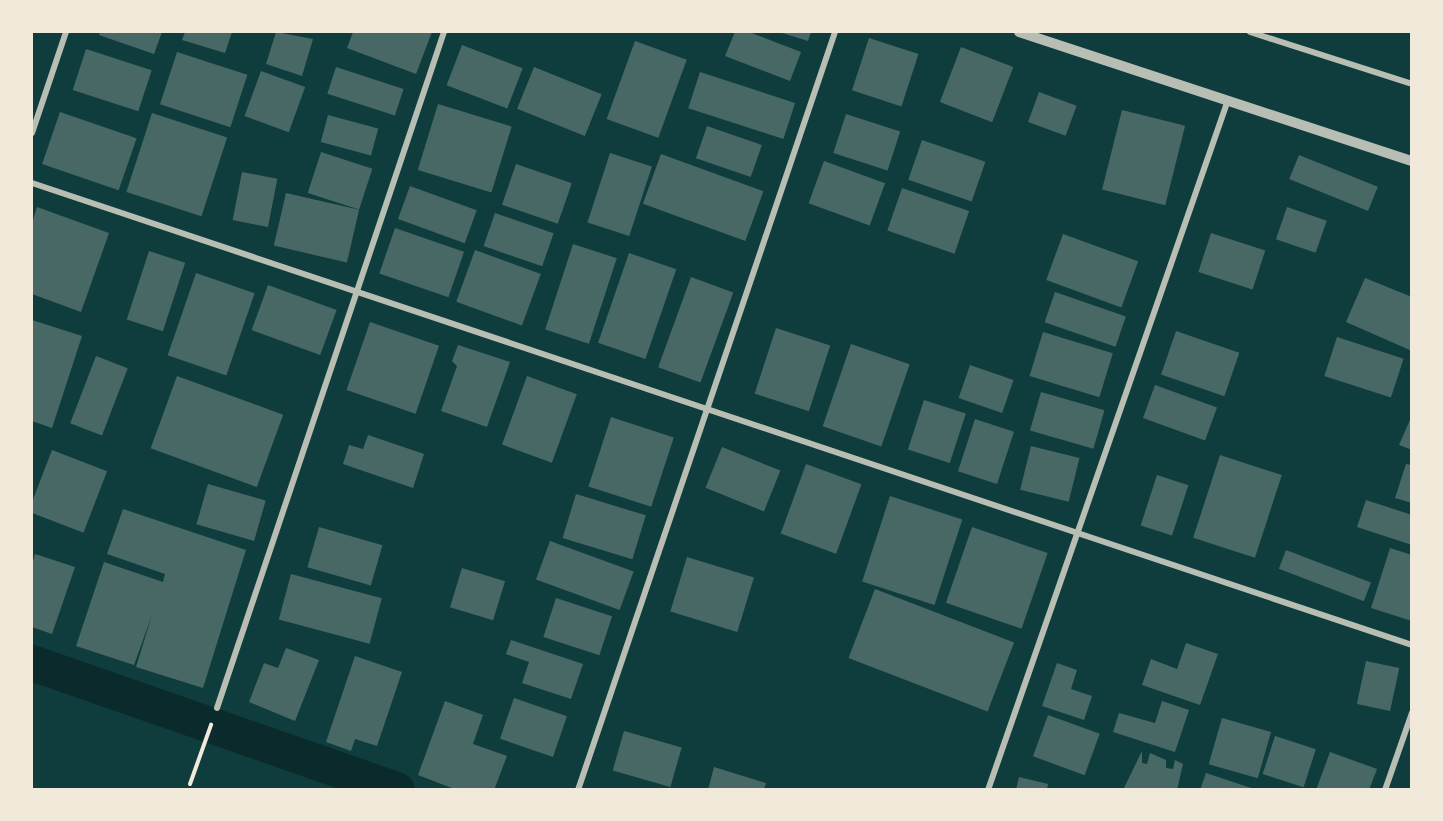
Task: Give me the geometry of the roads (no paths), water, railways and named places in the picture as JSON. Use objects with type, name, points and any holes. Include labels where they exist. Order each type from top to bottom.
[{"type":"street","points":[[32,133],[66,32]]},
{"type":"street","points":[[217,708],[444,32]]},
{"type":"street","points":[[578,789],[835,32]]},
{"type":"street","points":[[1019,32],[1412,161]]},
{"type":"street","points":[[1250,32],[1412,84]]},
{"type":"street","points":[[988,789],[1228,100]]},
{"type":"street","points":[[32,183],[1412,645]]},
{"type":"street","points":[[1385,789],[1412,713]]},
{"type":"waterway","points":[[32,663],[396,790]]}]
